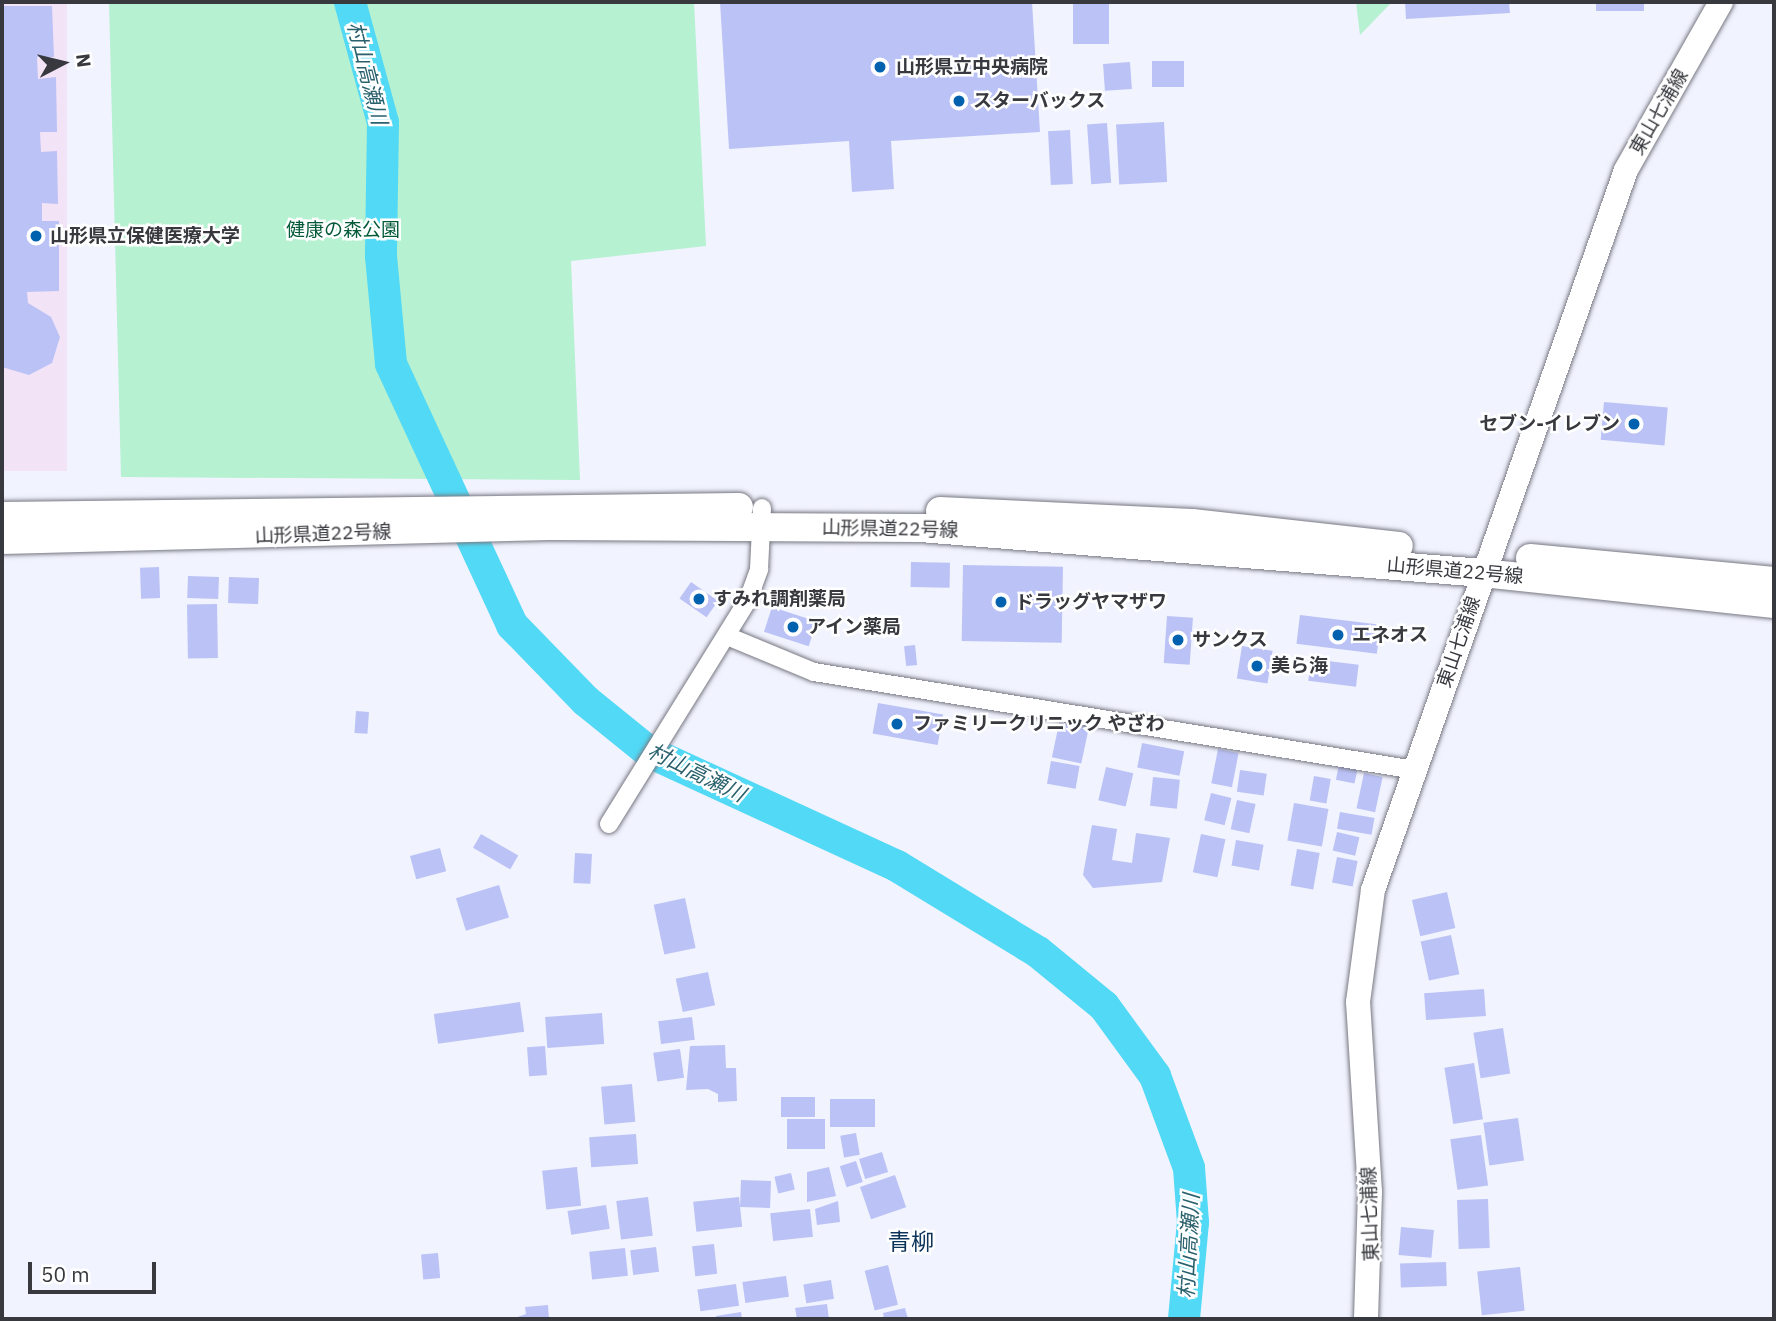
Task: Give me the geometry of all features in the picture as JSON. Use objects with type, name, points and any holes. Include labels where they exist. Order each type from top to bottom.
[{"type":"main road","name":"東山七浦線","points":[[1366,1319],[1372,1266],[1360,956],[1373,890],[1626,170],[1721,2]]},
{"type":"main road","name":"山形県道22号線","points":[[2,516],[372,508],[548,515],[762,517],[1774,581]]},
{"type":"main road","name":"山形県道22号線","points":[[2,540],[345,533],[548,515]]},
{"type":"main road","name":"山形県道22号線","points":[[1486,564],[1774,604]]},
{"type":"street","points":[[608,824],[701,669],[727,636],[759,569],[762,517]]},
{"type":"street","points":[[727,636],[814,672],[1415,770]]},
{"type":"shaded area","name":"山形県立保健医療大学","points":[[2,2],[67,2],[67,471],[2,471]]},
{"type":"green space","name":"健康の森公園","points":[[109,2],[694,2],[706,246],[571,261],[580,480],[121,477]]},
{"type":"green space","points":[[1356,2],[1392,2],[1360,35]]},
{"type":"building","name":"山形県立中央病院","points":[[720,2],[1032,2],[1040,132],[891,141],[894,189],[852,192],[849,141],[729,149]]},
{"type":"building","points":[[1073,2],[1109,2],[1109,44],[1073,44]]},
{"type":"building","points":[[1405,2],[1509,2],[1510,13],[1406,19]]},
{"type":"building","points":[[1596,2],[1644,2],[1644,11],[1596,11]]},
{"type":"building","points":[[2,6],[52,6],[54,57],[37,57],[38,79],[56,77],[57,132],[40,132],[41,152],[57,151],[58,204],[42,203],[42,221],[59,221],[59,291],[27,292],[28,303],[51,317],[60,337],[52,363],[29,375],[2,367]]},
{"type":"building","points":[[1152,61],[1184,61],[1184,87],[1152,87]]},
{"type":"building","points":[[1130,62],[1132,89],[1105,91],[1103,64]]},
{"type":"building","points":[[1164,122],[1167,182],[1119,184],[1116,125]]},
{"type":"building","points":[[1107,123],[1111,183],[1091,184],[1087,124]]},
{"type":"building","points":[[1070,130],[1073,184],[1051,185],[1048,131]]},
{"type":"building","name":"セブン-イレブン","points":[[1604,402],[1668,408],[1664,445],[1601,440]]},
{"type":"building","points":[[911,562],[950,563],[950,588],[911,587]]},
{"type":"building","points":[[963,565],[1063,567],[1062,643],[962,641]]},
{"type":"building","points":[[159,567],[160,598],[141,599],[140,568]]},
{"type":"building","points":[[188,576],[219,577],[218,599],[187,598]]},
{"type":"building","points":[[229,577],[259,578],[258,604],[228,603]]},
{"type":"building","points":[[691,582],[718,601],[707,617],[680,598]]},
{"type":"building","points":[[217,604],[218,658],[188,659],[187,605]]},
{"type":"building","points":[[772,607],[817,622],[809,646],[764,632]]},
{"type":"building","name":"エネオス","points":[[1300,615],[1380,625],[1377,654],[1296,644]]},
{"type":"building","name":"サンクス","points":[[1167,616],[1193,618],[1190,665],[1164,663]]},
{"type":"building","points":[[915,645],[917,665],[906,666],[904,646]]},
{"type":"building","points":[[1242,646],[1273,651],[1267,683],[1237,679]]},
{"type":"building","points":[[1311,659],[1359,665],[1356,687],[1308,681]]},
{"type":"building","points":[[878,703],[943,714],[938,745],[873,734]]},
{"type":"building","points":[[356,711],[369,712],[367,734],[354,733]]},
{"type":"building","points":[[1060,719],[1089,725],[1081,763],[1052,757]]},
{"type":"building","points":[[1142,743],[1184,751],[1179,776],[1137,768]]},
{"type":"building","points":[[1218,749],[1239,753],[1232,787],[1211,783]]},
{"type":"building","points":[[1051,761],[1080,766],[1076,789],[1047,784]]},
{"type":"building","points":[[1339,765],[1358,769],[1354,784],[1336,780]]},
{"type":"building","points":[[1106,767],[1133,773],[1126,806],[1098,800]]},
{"type":"building","points":[[1240,770],[1267,774],[1264,796],[1237,792]]},
{"type":"building","points":[[1364,773],[1383,777],[1375,812],[1357,808]]},
{"type":"building","points":[[1314,776],[1331,779],[1326,804],[1310,801]]},
{"type":"building","points":[[1153,777],[1180,780],[1177,809],[1150,806]]},
{"type":"building","points":[[1211,793],[1231,798],[1225,825],[1204,820]]},
{"type":"building","points":[[1237,800],[1256,804],[1249,833],[1231,829]]},
{"type":"building","points":[[1294,803],[1328,809],[1322,847],[1287,840]]},
{"type":"building","points":[[1340,812],[1374,818],[1372,835],[1337,829]]},
{"type":"building","points":[[1092,825],[1117,829],[1112,860],[1132,863],[1136,833],[1170,838],[1162,882],[1093,888],[1083,875]]},
{"type":"building","points":[[1337,832],[1359,837],[1355,856],[1333,851]]},
{"type":"building","points":[[481,834],[518,855],[510,869],[473,848]]},
{"type":"building","points":[[1201,834],[1225,839],[1217,877],[1193,872]]},
{"type":"building","points":[[1236,840],[1264,845],[1259,870],[1231,866]]},
{"type":"building","points":[[440,848],[446,871],[416,879],[410,856]]},
{"type":"building","points":[[1297,849],[1320,853],[1313,889],[1291,885]]},
{"type":"building","points":[[575,853],[592,854],[590,884],[573,883]]},
{"type":"building","points":[[1337,857],[1358,861],[1353,887],[1332,883]]},
{"type":"building","points":[[499,885],[509,918],[466,931],[456,898]]},
{"type":"building","points":[[1447,892],[1455,928],[1420,936],[1412,900]]},
{"type":"building","points":[[685,898],[696,948],[664,955],[654,905]]},
{"type":"building","points":[[1451,935],[1459,974],[1429,981],[1421,941]]},
{"type":"building","points":[[708,972],[715,1005],[683,1012],[676,979]]},
{"type":"building","points":[[1484,989],[1486,1016],[1426,1020],[1424,993]]},
{"type":"building","points":[[520,1002],[524,1032],[438,1044],[434,1014]]},
{"type":"building","points":[[602,1013],[604,1044],[547,1048],[545,1017]]},
{"type":"building","points":[[692,1017],[695,1040],[661,1044],[658,1021]]},
{"type":"building","points":[[1503,1028],[1510,1073],[1481,1078],[1473,1033]]},
{"type":"building","points":[[725,1045],[726,1068],[736,1068],[737,1101],[718,1102],[718,1094],[708,1089],[686,1090],[690,1046]]},
{"type":"building","points":[[545,1046],[547,1075],[529,1076],[527,1047]]},
{"type":"building","points":[[680,1049],[684,1078],[657,1081],[653,1053]]},
{"type":"building","points":[[1474,1063],[1483,1119],[1453,1124],[1444,1068]]},
{"type":"building","points":[[632,1084],[635,1122],[604,1125],[601,1087]]},
{"type":"building","points":[[781,1097],[815,1097],[815,1117],[781,1117]]},
{"type":"building","points":[[830,1099],[875,1099],[875,1127],[830,1127]]},
{"type":"building","points":[[1518,1118],[1524,1161],[1489,1165],[1483,1123]]},
{"type":"building","points":[[787,1119],[825,1119],[825,1149],[787,1149]]},
{"type":"building","points":[[856,1133],[860,1155],[844,1157],[840,1136]]},
{"type":"building","points":[[636,1134],[638,1164],[591,1167],[589,1137]]},
{"type":"building","points":[[1481,1135],[1488,1186],[1457,1190],[1450,1139]]},
{"type":"building","points":[[882,1152],[888,1172],[865,1179],[859,1159]]},
{"type":"building","points":[[856,1161],[863,1182],[847,1187],[840,1166]]},
{"type":"building","points":[[577,1167],[581,1206],[546,1209],[542,1171]]},
{"type":"building","points":[[829,1167],[836,1196],[807,1202],[807,1172]]},
{"type":"building","points":[[791,1173],[795,1190],[778,1193],[774,1177]]},
{"type":"building","points":[[895,1175],[906,1207],[871,1219],[860,1187]]},
{"type":"building","points":[[741,1180],[771,1181],[770,1208],[740,1207]]},
{"type":"building","points":[[648,1197],[653,1236],[621,1240],[616,1201]]},
{"type":"building","points":[[739,1197],[742,1227],[696,1232],[693,1202]]},
{"type":"building","points":[[1488,1199],[1490,1248],[1459,1249],[1457,1200]]},
{"type":"building","points":[[838,1201],[840,1222],[817,1225],[815,1209]]},
{"type":"building","points":[[606,1205],[610,1229],[571,1235],[567,1211]]},
{"type":"building","points":[[810,1209],[813,1237],[773,1241],[770,1213]]},
{"type":"building","points":[[1401,1227],[1434,1230],[1431,1258],[1399,1255]]},
{"type":"building","points":[[714,1244],[717,1274],[695,1276],[692,1246]]},
{"type":"building","points":[[656,1247],[659,1272],[633,1275],[630,1250]]},
{"type":"building","points":[[625,1248],[628,1276],[592,1280],[589,1252]]},
{"type":"building","points":[[438,1253],[440,1278],[423,1279],[421,1254]]},
{"type":"building","points":[[1446,1262],[1447,1286],[1401,1288],[1400,1264]]},
{"type":"building","points":[[888,1265],[898,1305],[875,1311],[865,1271]]},
{"type":"building","points":[[1520,1267],[1525,1311],[1482,1315],[1477,1271]]},
{"type":"building","points":[[786,1276],[789,1297],[745,1303],[742,1282]]},
{"type":"building","points":[[831,1280],[834,1299],[806,1303],[803,1284]]},
{"type":"building","points":[[736,1284],[739,1306],[700,1311],[697,1289]]},
{"type":"building","points":[[827,1304],[829,1319],[797,1319],[795,1308]]},
{"type":"building","points":[[548,1305],[549,1319],[512,1319],[526,1314],[525,1307]]},
{"type":"building","points":[[905,1308],[908,1319],[884,1319],[883,1313]]},
{"type":"building","points":[[741,1312],[742,1319],[717,1319],[716,1316]]},
{"type":"waterway","name":"村山高瀬川","points":[[350,2],[383,123],[381,256],[391,364],[512,625],[586,701],[649,752],[897,866],[1038,952],[1104,1006],[1155,1076],[1189,1168],[1193,1222],[1184,1319]]},
{"type":"place","name":"山形県立中央病院","points":[[880,67]]},
{"type":"place","name":"スターバックス","points":[[959,101]]},
{"type":"place","name":"山形県立保健医療大学","points":[[36,236]]},
{"type":"place","name":"セブン-イレブン","points":[[1634,424]]},
{"type":"place","name":"すみれ調剤薬局","points":[[699,599]]},
{"type":"place","name":"ドラッグヤマザワ","points":[[1001,602]]},
{"type":"place","name":"アイン薬局","points":[[793,627]]},
{"type":"place","name":"エネオス","points":[[1338,635]]},
{"type":"place","name":"サンクス","points":[[1178,640]]},
{"type":"place","name":"美ら海","points":[[1257,666]]},
{"type":"place","name":"ファミリークリニック やざわ","points":[[897,724]]},
{"type":"district","name":"青柳","points":[[911,1241]]}]
